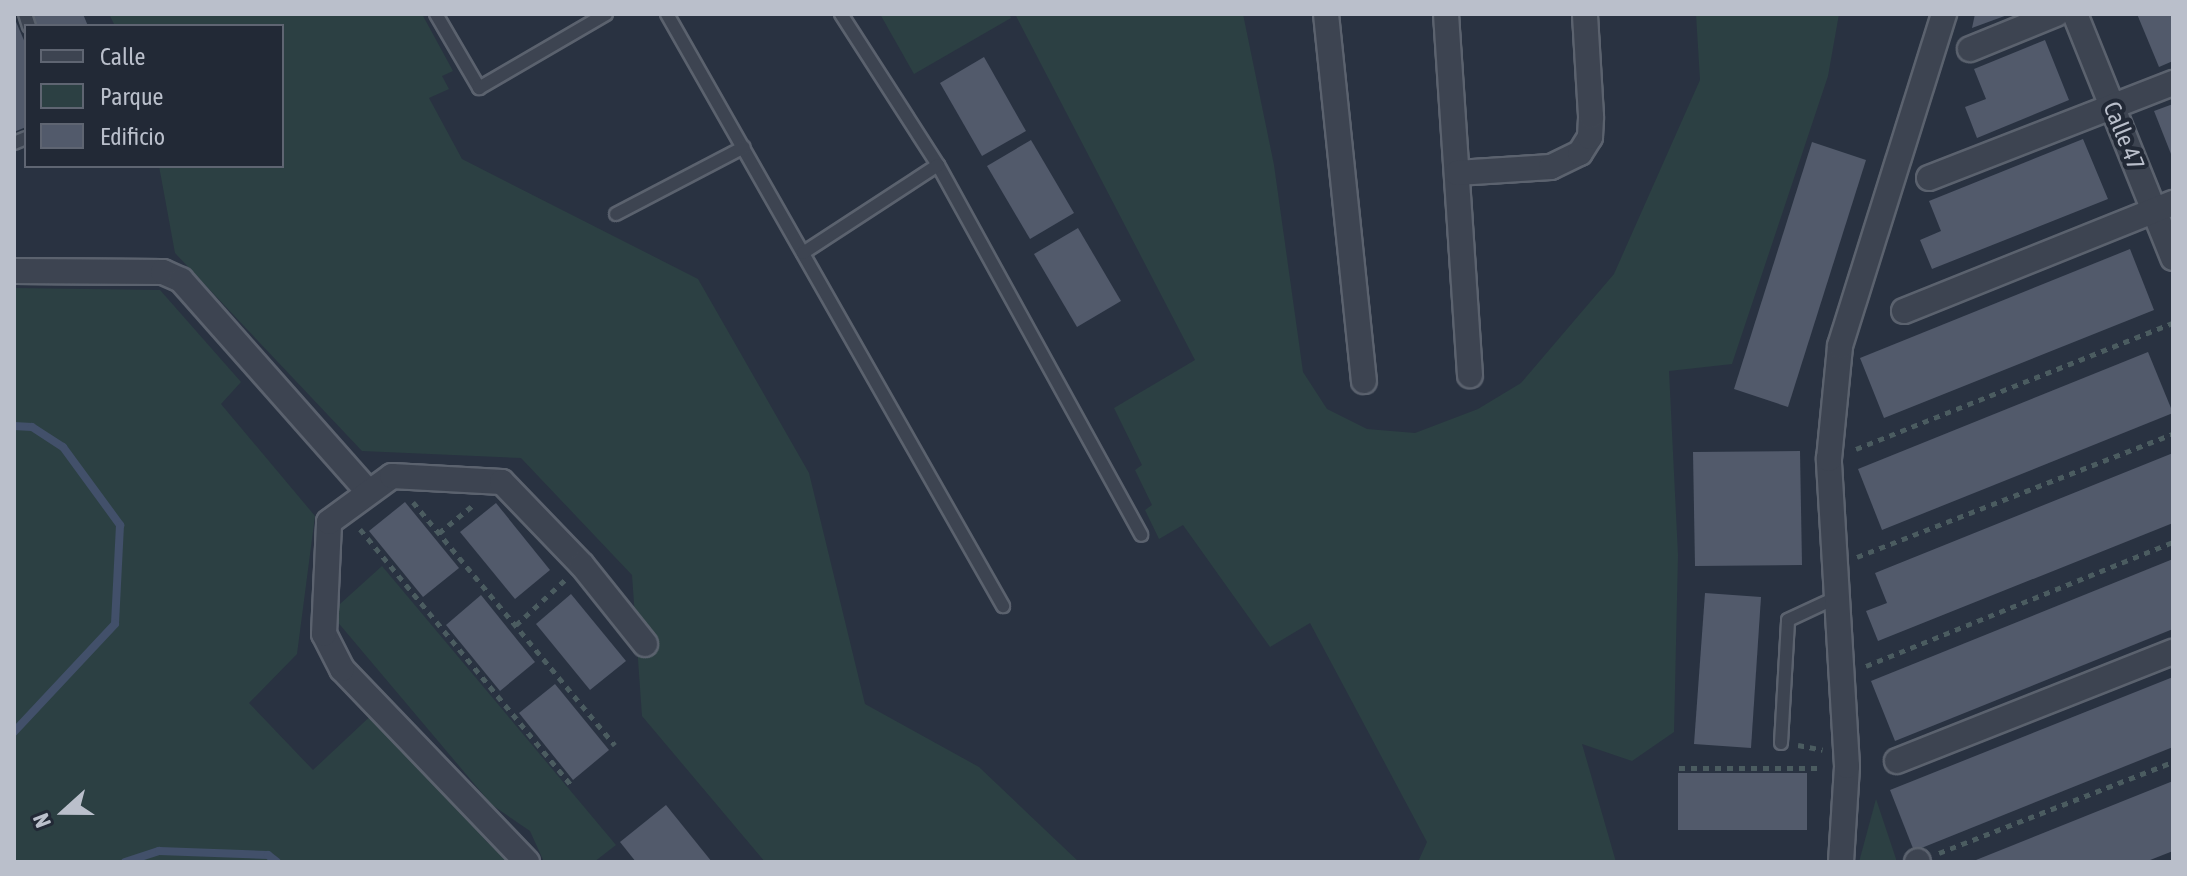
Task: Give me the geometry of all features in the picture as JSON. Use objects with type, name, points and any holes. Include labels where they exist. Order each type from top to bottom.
[{"type":"street","points":[[1326,14],[1364,381]]},
{"type":"street","points":[[1446,14],[1470,375]]},
{"type":"street","points":[[1457,173],[1551,167],[1580,153],[1590,137],[1591,116],[1585,14]]},
{"type":"street","points":[[1841,862],[1847,766],[1833,599],[1829,459],[1840,346],[1944,14]]},
{"type":"street","points":[[1970,49],[2056,14]]},
{"type":"street","name":"Calle 47","points":[[2075,14],[2112,109],[2163,207],[2173,258]]},
{"type":"street","points":[[1929,178],[2173,83]]},
{"type":"street","points":[[1904,311],[2163,207]]},
{"type":"street","points":[[14,271],[163,272],[181,280],[368,491]]},
{"type":"street","points":[[527,862],[342,669],[324,634],[329,522],[392,476],[502,482],[582,565],[645,644]]},
{"type":"street","points":[[1897,761],[2173,652]]},
{"type":"lane","points":[[436,14],[479,88],[599,15]]},
{"type":"lane","points":[[667,14],[1003,606]]},
{"type":"lane","points":[[841,14],[938,165],[1141,535]]},
{"type":"lane","points":[[616,214],[744,147]]},
{"type":"lane","points":[[803,253],[938,165]]},
{"type":"lane","points":[[1781,743],[1788,620],[1833,599]]},
{"type":"path","points":[[1829,459],[2173,323]]},
{"type":"path","points":[[1832,567],[2173,434]]},
{"type":"path","points":[[392,476],[615,745]]},
{"type":"path","points":[[344,510],[572,786]]},
{"type":"path","points":[[1840,677],[2173,542]]},
{"type":"path","points":[[516,625],[582,565]]},
{"type":"path","points":[[1679,768],[1821,769],[1823,749],[1781,743]]},
{"type":"path","points":[[1917,862],[2173,762]]},
{"type":"green space","points":[[109,14],[422,14],[453,71],[442,76],[449,89],[429,98],[462,159],[698,279],[809,473],[865,704],[979,767],[1079,862],[765,862],[642,716],[632,575],[521,458],[362,451],[175,253],[159,168],[284,168],[284,24],[114,24]]},
{"type":"green space","points":[[880,14],[1009,14],[1011,18],[914,74]]},
{"type":"green space","points":[[1015,14],[1243,14],[1274,165],[1303,372],[1327,409],[1367,429],[1415,433],[1478,409],[1521,383],[1614,274],[1700,80],[1696,14],[1839,14],[1828,76],[1732,364],[1669,371],[1678,555],[1674,732],[1632,761],[1582,744],[1616,862],[1418,862],[1427,842],[1310,623],[1270,647],[1183,525],[1159,539],[1145,510],[1152,505],[1135,470],[1142,465],[1114,408],[1195,360]]},
{"type":"green space","points":[[14,288],[160,290],[241,382],[221,404],[315,516],[297,654],[249,703],[313,770],[378,709],[487,842],[516,862],[14,862]]},
{"type":"green space","points":[[382,566],[616,845],[594,862],[544,862],[530,831],[492,805],[330,613]]},
{"type":"green space","points":[[1876,799],[1896,859],[1896,862],[1859,862]]},
{"type":"building","points":[[32,14],[83,14],[87,24],[36,24]]},
{"type":"building","points":[[1975,14],[2010,14],[1972,28]]},
{"type":"building","points":[[2137,14],[2173,14],[2173,61],[2159,67]]},
{"type":"building","points":[[14,17],[24,40],[24,128],[14,132]]},
{"type":"building","points":[[2045,40],[2069,100],[1977,138],[1965,107],[1986,99],[1974,69]]},
{"type":"building","points":[[984,57],[1026,131],[982,156],[940,83]]},
{"type":"building","points":[[2173,104],[2173,159],[2154,111]]},
{"type":"building","points":[[2083,139],[2108,199],[1932,269],[1920,240],[1941,231],[1929,201]]},
{"type":"building","points":[[1031,140],[1074,213],[1030,239],[987,166]]},
{"type":"building","points":[[1812,142],[1866,160],[1788,407],[1734,389]]},
{"type":"building","points":[[1078,228],[1121,301],[1077,327],[1034,254]]},
{"type":"building","points":[[2130,249],[2154,310],[1884,418],[1860,358]]},
{"type":"building","points":[[2148,352],[2173,413],[1882,530],[1858,469]]},
{"type":"building","points":[[1800,451],[1802,565],[1695,566],[1693,452]]},
{"type":"building","points":[[2173,453],[2173,523],[1878,641],[1866,611],[1887,603],[1875,573]]},
{"type":"building","points":[[405,502],[459,568],[423,597],[369,531]]},
{"type":"building","points":[[496,503],[550,570],[515,599],[460,532]]},
{"type":"building","points":[[2173,559],[2173,629],[1895,741],[1871,681]]},
{"type":"building","points":[[1705,593],[1761,597],[1751,748],[1694,744]]},
{"type":"building","points":[[571,594],[626,661],[590,690],[536,624]]},
{"type":"building","points":[[481,595],[535,662],[500,691],[446,625]]},
{"type":"building","points":[[2173,677],[2173,747],[1914,851],[1890,790]]},
{"type":"building","points":[[555,684],[609,750],[573,780],[519,713]]},
{"type":"building","points":[[1678,773],[1807,773],[1807,830],[1678,830]]},
{"type":"building","points":[[2173,781],[2173,851],[2145,862],[1971,862]]},
{"type":"building","points":[[666,805],[712,862],[636,862],[620,842]]},
{"type":"waterway","points":[[14,426],[32,427],[63,447],[120,525],[115,624],[14,732]]},
{"type":"waterway","points":[[125,862],[159,851],[268,855],[277,862]]}]
